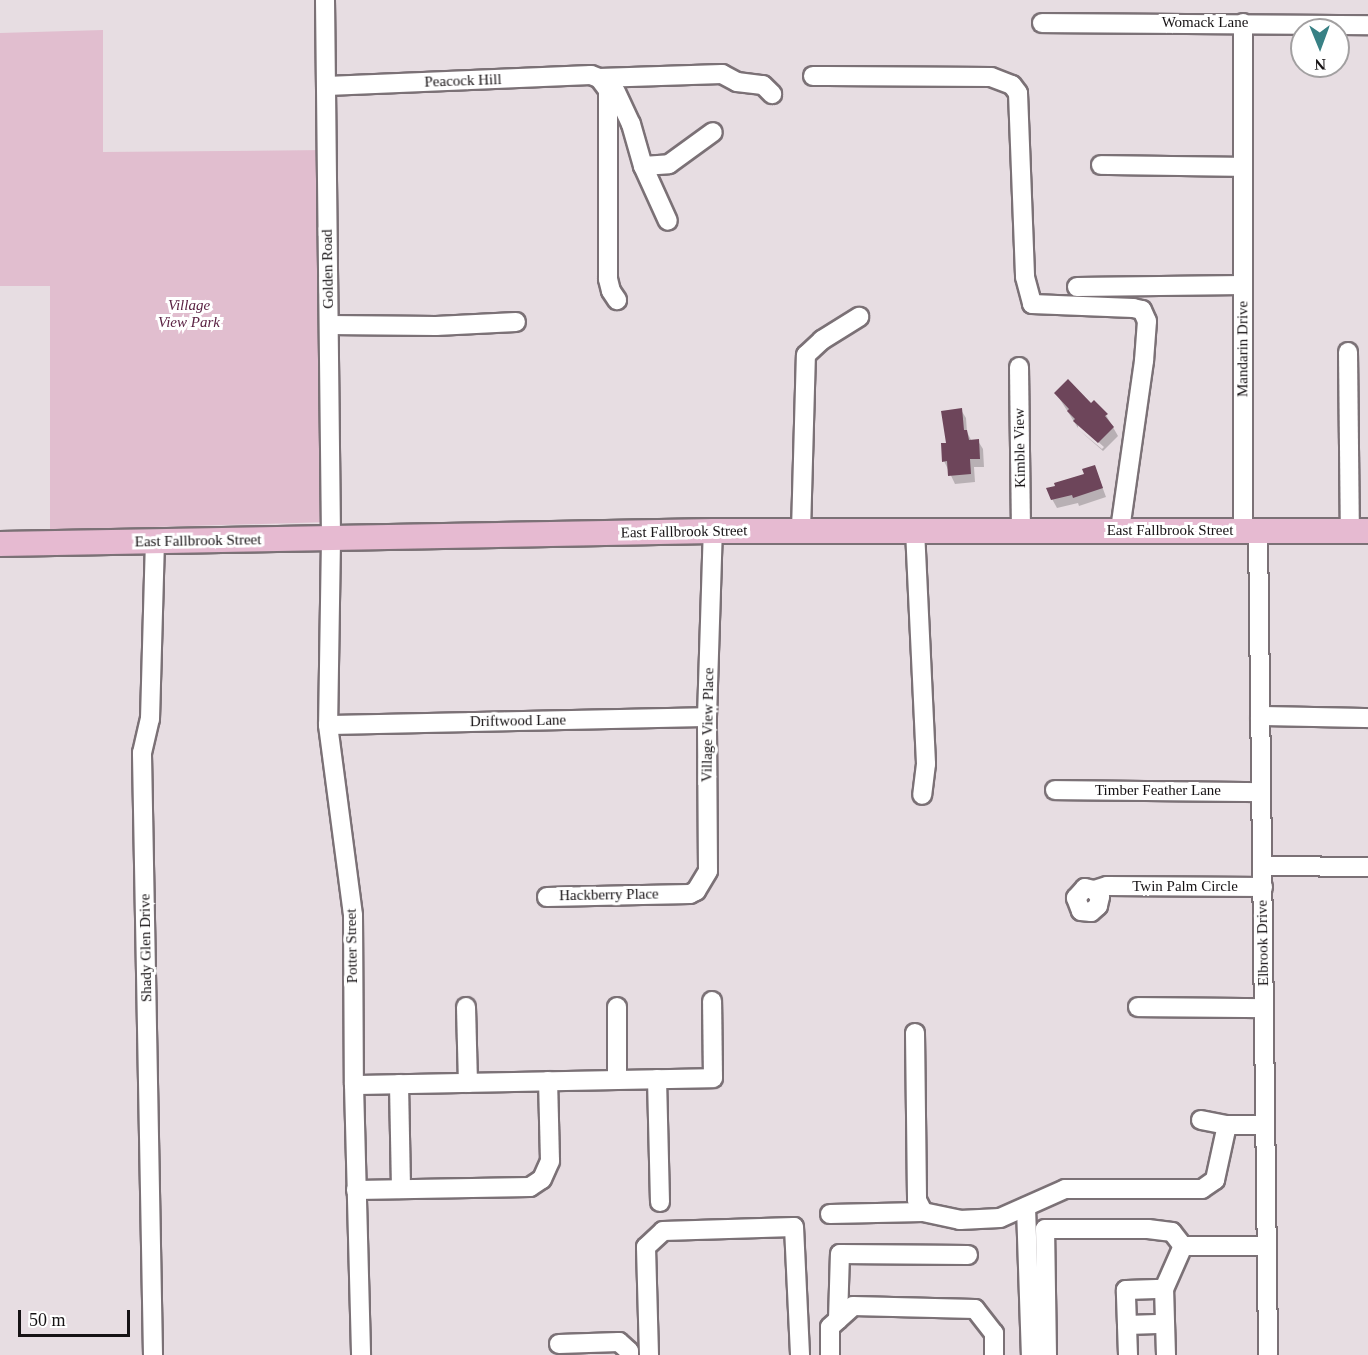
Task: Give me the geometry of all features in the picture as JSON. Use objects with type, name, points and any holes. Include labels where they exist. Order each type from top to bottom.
[{"type":"main road","name":"East Fallbrook Street","points":[[0,544],[713,531],[1359,531]]},
{"type":"street","name":"Golden Road","points":[[326,0],[331,539]]},
{"type":"street","name":"Womack Lane","points":[[1042,23],[1368,25]]},
{"type":"street","name":"Mandarin Drive","points":[[1243,23],[1241,167],[1251,531]]},
{"type":"street","name":"Peacock Hill","points":[[327,86],[591,75],[601,80],[723,74],[737,82],[763,85],[772,94]]},
{"type":"street","points":[[813,76],[991,77],[1012,85],[1018,93],[1025,277],[1032,304],[1133,308],[1142,310],[1147,321],[1144,361],[1120,530]]},
{"type":"street","points":[[601,80],[616,92],[631,124],[643,166],[668,221]]},
{"type":"street","points":[[601,80],[608,90],[609,110],[608,279],[611,291],[617,300]]},
{"type":"street","points":[[643,166],[669,164],[713,132]]},
{"type":"street","points":[[1101,165],[1241,167]]},
{"type":"street","points":[[1077,287],[1243,285]]},
{"type":"street","points":[[801,531],[806,355],[822,340],[860,317]]},
{"type":"street","points":[[329,325],[436,326],[516,322]]},
{"type":"street","points":[[1348,352],[1359,531]]},
{"type":"street","name":"Kimble View","points":[[1019,367],[1021,530]]},
{"type":"street","points":[[915,530],[926,764],[922,795]]},
{"type":"street","name":"Village View Place","points":[[672,894],[690,894],[696,891],[708,871],[707,717],[713,531]]},
{"type":"street","name":"Elbrook Drive","points":[[1251,531],[1260,716],[1268,1355]]},
{"type":"street","name":"Potter Street","points":[[331,539],[328,724],[353,915],[354,1085],[361,1355]]},
{"type":"street","name":"Shady Glen Drive","points":[[153,1355],[142,753],[150,719],[155,542]]},
{"type":"street","points":[[1260,716],[1368,718]]},
{"type":"street","name":"Driftwood Lane","points":[[328,724],[707,717]]},
{"type":"street","name":"Timber Feather Lane","points":[[1055,790],[1261,792]]},
{"type":"street","points":[[1262,866],[1368,867]]},
{"type":"street","name":"Twin Palm Circle","points":[[1101,888],[1263,887]]},
{"type":"street","name":"Hackberry Place","points":[[547,897],[672,894]]},
{"type":"street","points":[[354,1085],[713,1078],[712,1001]]},
{"type":"street","points":[[617,1006],[617,1080]]},
{"type":"street","points":[[466,1007],[468,1083]]},
{"type":"street","points":[[1138,1007],[1264,1008]]},
{"type":"street","points":[[915,1034],[917,1200],[923,1212]]},
{"type":"street","points":[[657,1079],[660,1202]]},
{"type":"street","points":[[356,1190],[530,1186],[542,1179],[550,1161],[548,1081]]},
{"type":"street","points":[[399,1084],[401,1189]]},
{"type":"street","points":[[1201,1120],[1227,1125],[1265,1125]]},
{"type":"street","points":[[830,1214],[923,1212],[960,1220],[990,1219],[1000,1218],[1065,1189],[1202,1189],[1215,1180],[1227,1125]]},
{"type":"street","points":[[1026,1207],[1031,1355]]},
{"type":"street","points":[[649,1355],[646,1247],[663,1231],[794,1227],[800,1355]]},
{"type":"street","points":[[1047,1355],[1045,1228],[1172,1232],[1183,1246]]},
{"type":"street","points":[[1183,1246],[1267,1246]]},
{"type":"street","points":[[1166,1355],[1164,1289],[1183,1246]]},
{"type":"street","points":[[838,1320],[840,1254],[968,1255]]},
{"type":"street","points":[[1128,1355],[1126,1290],[1164,1289]]},
{"type":"street","points":[[830,1355],[830,1327],[853,1306],[975,1309],[994,1333],[994,1355]]},
{"type":"street","points":[[1127,1325],[1166,1324]]},
{"type":"street","points":[[560,1344],[620,1342],[629,1351],[629,1355]]},
{"type":"green space","name":"Village View Park","points":[[103,30],[103,152],[327,150],[329,522],[50,530],[50,286],[0,286],[0,33]]},
{"type":"building","points":[[1068,379],[1091,403],[1094,400],[1108,414],[1105,416],[1114,427],[1098,443],[1073,421],[1075,419],[1067,411],[1069,409],[1054,393]]},
{"type":"building","points":[[962,408],[964,430],[967,430],[969,440],[979,439],[980,459],[970,459],[971,474],[948,476],[947,461],[942,462],[941,443],[946,443],[941,411]]},
{"type":"building","points":[[1095,465],[1103,488],[1073,498],[1072,495],[1051,500],[1046,488],[1055,486],[1054,483],[1084,474],[1082,469]]}]
